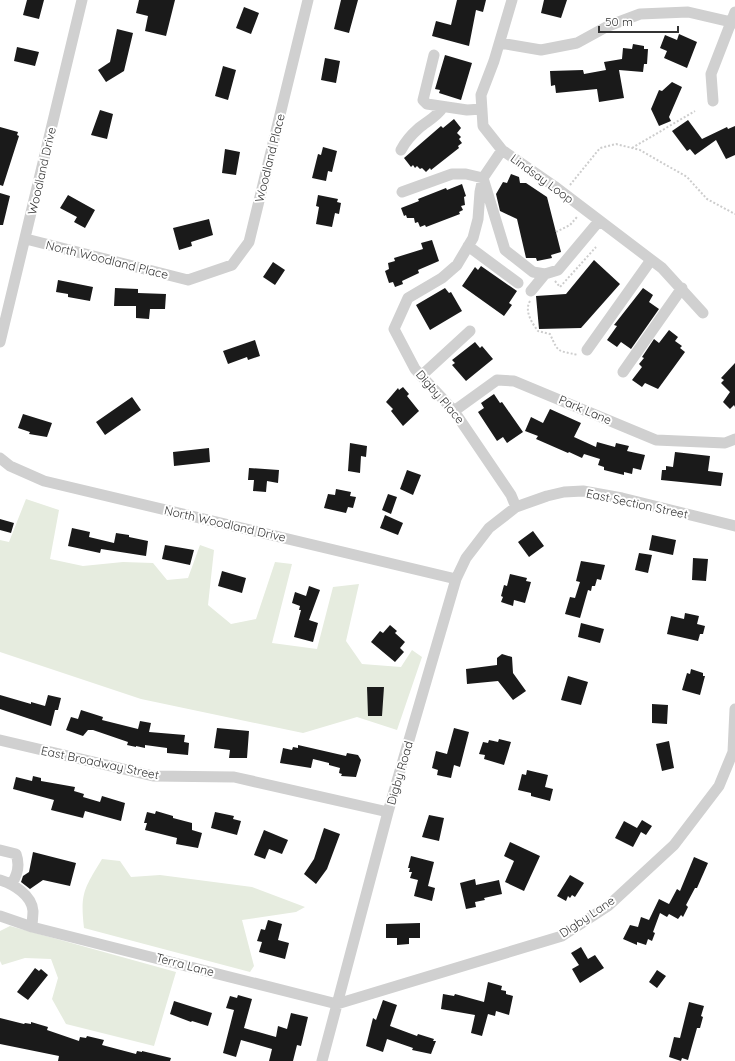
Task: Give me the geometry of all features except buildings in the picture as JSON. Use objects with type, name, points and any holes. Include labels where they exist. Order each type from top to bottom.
[{"type":"street","name":"Woodland Drive","points":[[0,342],[26,240],[82,0]]},
{"type":"street","name":"Woodland Place","points":[[188,280],[232,265],[249,242],[308,0]]},
{"type":"street","name":"Lindsay Loop","points":[[512,0],[500,43],[481,96],[483,126],[502,150],[651,260],[682,288],[703,313]]},
{"type":"street","points":[[500,43],[541,50],[578,43],[608,26],[640,14],[688,12],[734,19],[711,74],[712,101]]},
{"type":"street","points":[[434,55],[423,100],[427,104],[443,108],[467,110],[482,109]]},
{"type":"street","points":[[401,150],[410,136],[438,114],[443,108]]},
{"type":"street","name":"Digby Place","points":[[502,150],[483,178],[480,192],[478,219],[473,238],[456,265],[442,278],[408,298],[394,328],[415,370],[454,411],[511,495],[516,507]]},
{"type":"street","points":[[402,192],[452,174],[466,174],[483,178],[505,250],[533,272],[549,277]]},
{"type":"street","points":[[531,295],[558,270],[599,221]]},
{"type":"street","name":"North Woodland Place","points":[[26,240],[188,280]]},
{"type":"street","points":[[468,246],[518,283]]},
{"type":"street","points":[[587,350],[651,260]]},
{"type":"street","points":[[623,372],[682,288]]},
{"type":"street","points":[[421,376],[470,331]]},
{"type":"street","name":"Park Lane","points":[[454,411],[497,380],[514,381],[656,440],[730,441]]},
{"type":"street","name":"North Woodland Drive","points":[[0,458],[10,466],[44,481],[456,578]]},
{"type":"street","name":"East Section Street","points":[[516,507],[547,496],[583,491],[622,498],[735,526]]},
{"type":"street","name":"Digby Road","points":[[322,1061],[388,812],[456,578],[482,535],[516,507]]},
{"type":"street","name":"Digby Lane","points":[[337,1004],[562,936],[608,906],[674,845],[719,786],[733,752],[735,709]]},
{"type":"street","name":"East Broadway Street","points":[[0,740],[153,776],[234,777],[388,812]]},
{"type":"street","points":[[0,850],[16,854],[18,868],[12,883]]},
{"type":"street","points":[[0,880],[12,883],[30,900],[33,910],[32,927]]},
{"type":"street","name":"Terra Lane","points":[[0,916],[32,927],[337,1004]]},
{"type":"path","points":[[632,148],[695,111]]},
{"type":"path","points":[[569,187],[600,148],[616,144],[640,150],[687,177],[707,198],[735,214]]},
{"type":"path","points":[[556,232],[570,225],[577,217]]},
{"type":"path","points":[[549,277],[560,287],[596,247]]},
{"type":"path","points":[[531,295],[528,309],[532,322],[538,331],[550,334],[554,345],[561,352],[581,356],[587,350]]},
{"type":"shaded area","points":[[26,499],[59,510],[50,559],[83,566],[123,562],[153,563],[167,580],[188,578],[200,545],[214,550],[208,605],[231,624],[256,619],[275,562],[292,564],[272,643],[317,649],[333,587],[359,584],[346,641],[362,664],[401,667],[412,650],[422,657],[397,730],[357,717],[303,733],[141,699],[0,652],[0,540],[9,542]]},
{"type":"shaded area","points":[[102,859],[120,861],[131,877],[160,875],[252,887],[305,907],[296,912],[242,920],[254,966],[250,972],[84,928],[83,899],[87,885]]},
{"type":"shaded area","points":[[10,926],[176,972],[154,1046],[66,1024],[52,999],[58,978],[51,959],[25,958],[2,965],[0,961],[0,931]]}]
